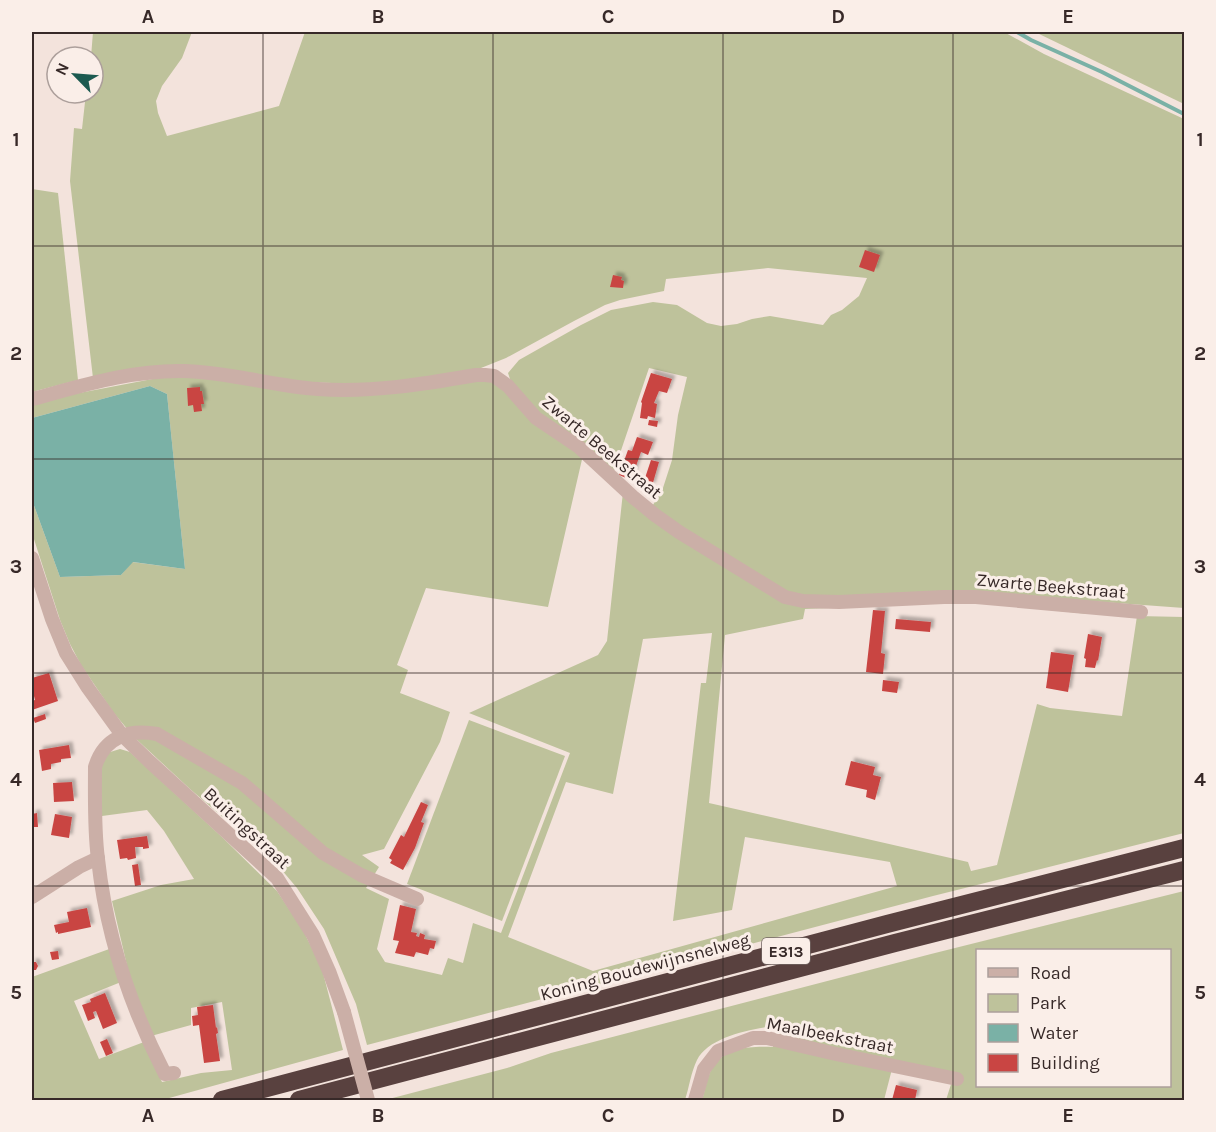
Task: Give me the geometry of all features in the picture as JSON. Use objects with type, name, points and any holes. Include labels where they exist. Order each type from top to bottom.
[{"type":"highway","name":"Koning Boudewijnsnelweg","points":[[222,1101],[887,924],[1185,848]]},
{"type":"highway","name":"E313","points":[[299,1101],[896,943],[1185,870]]},
{"type":"street","name":"Zwarte Beekstraat","points":[[32,399],[100,381],[140,374],[183,371],[236,376],[278,385],[320,389],[394,388],[476,375],[494,376],[508,386],[536,418],[579,447],[655,515],[785,597],[803,601],[839,602],[976,597],[1141,612]]},
{"type":"street","name":"Buitingstraat","points":[[32,558],[66,653],[87,688],[122,735],[277,878],[313,935],[344,1012],[368,1101]]},
{"type":"street","points":[[174,1072],[165,1074],[150,1046],[131,998],[104,897],[98,858],[95,766],[99,755],[109,743],[122,735],[144,731],[157,734],[242,783],[323,853],[361,875],[417,899]]},
{"type":"street","points":[[32,897],[79,867],[98,858]]},
{"type":"street","name":"Maalbeekstraat","points":[[694,1101],[704,1069],[718,1051],[753,1038],[767,1038],[957,1079]]},
{"type":"green space","points":[[93,32],[192,32],[182,58],[162,86],[156,101],[167,136],[279,106],[305,32],[1004,32],[1044,54],[1184,119],[1184,608],[1089,601],[1088,614],[965,601],[966,593],[923,592],[924,604],[805,609],[803,619],[725,635],[709,803],[968,862],[971,871],[997,865],[1037,704],[1050,708],[1122,716],[1137,616],[1184,617],[1184,833],[933,896],[367,1045],[356,1004],[324,929],[297,888],[275,862],[134,737],[113,712],[81,665],[60,620],[32,533],[32,500],[60,577],[121,575],[132,562],[185,569],[167,394],[150,386],[32,418],[32,402],[168,376],[212,377],[286,391],[320,393],[379,393],[488,380],[500,383],[533,419],[583,455],[548,607],[426,588],[397,665],[408,670],[400,693],[450,712],[440,742],[384,849],[362,855],[379,867],[366,888],[389,899],[377,949],[385,962],[442,975],[448,958],[463,963],[473,923],[501,933],[570,753],[469,713],[598,655],[607,641],[623,492],[646,514],[677,535],[776,596],[779,590],[651,508],[662,491],[672,460],[678,415],[687,377],[649,368],[613,474],[590,451],[536,412],[511,382],[508,373],[519,360],[611,310],[653,302],[677,305],[707,323],[721,326],[770,316],[823,325],[831,315],[842,310],[859,296],[867,278],[768,268],[666,279],[664,291],[605,305],[506,358],[457,375],[392,383],[360,384],[303,382],[185,366],[139,370],[93,378],[70,181],[74,128],[82,129],[85,105],[105,105],[105,45],[92,45]],"holes":[[[712,633],[706,683],[701,683],[673,921],[732,910],[745,837],[890,862],[897,886],[593,971],[508,937],[566,782],[613,794],[643,639]],[[270,800],[312,839],[305,844],[264,807]]]},
{"type":"green space","points":[[1035,32],[1184,32],[1184,104]]},
{"type":"green space","points":[[32,189],[58,193],[78,380],[32,392]]},
{"type":"green space","points":[[469,720],[565,756],[502,921],[407,884]]},
{"type":"green space","points":[[120,749],[130,752],[277,891],[303,930],[322,969],[343,1050],[162,1100],[32,1100],[32,977],[112,948],[121,982],[74,1001],[99,1059],[144,1042],[162,1082],[201,1073],[232,1070],[222,1002],[191,1008],[191,1025],[151,1036],[128,970],[112,901],[161,885],[194,879],[164,831],[147,810],[102,816],[100,767],[107,753]]},
{"type":"green space","points":[[1184,891],[1184,1100],[946,1100],[953,1078],[892,1069],[884,1100],[702,1100],[710,1072],[717,1061],[739,1049],[773,1047],[776,1026],[732,1035],[711,1045],[697,1060],[685,1100],[385,1100],[507,1068],[551,1053]]},
{"type":"water","points":[[150,386],[167,394],[185,569],[133,562],[121,575],[60,577],[32,500],[32,418]]},
{"type":"building","points":[[865,250],[880,255],[874,272],[859,267]]},
{"type":"building","points":[[613,275],[622,277],[623,288],[610,287]]},
{"type":"building","points":[[651,373],[672,379],[667,393],[659,391],[654,403],[657,404],[655,418],[648,416],[647,419],[640,418],[641,402]]},
{"type":"building","points":[[200,387],[204,404],[201,404],[202,411],[194,412],[193,405],[188,406],[187,388]]},
{"type":"building","points":[[649,420],[658,421],[657,427],[648,425]]},
{"type":"building","points":[[637,437],[653,442],[648,455],[641,452],[631,480],[619,475],[628,450],[632,451]]},
{"type":"building","points":[[651,460],[659,462],[652,486],[645,484]]},
{"type":"building","points":[[873,610],[885,611],[881,653],[885,654],[883,674],[866,672]]},
{"type":"building","points":[[896,619],[931,622],[930,632],[895,629]]},
{"type":"building","points":[[1088,634],[1102,637],[1095,668],[1085,667],[1086,659],[1084,658]]},
{"type":"building","points":[[1051,652],[1074,655],[1068,692],[1046,688]]},
{"type":"building","points":[[49,673],[58,701],[32,710],[32,701],[35,700],[32,678]]},
{"type":"building","points":[[883,680],[899,682],[897,693],[882,691]]},
{"type":"building","points":[[45,714],[46,719],[35,723],[33,718]]},
{"type":"building","points":[[69,745],[71,758],[61,759],[61,762],[51,764],[51,769],[42,771],[39,750]]},
{"type":"building","points":[[851,761],[875,767],[873,775],[881,777],[875,800],[866,797],[867,790],[845,785]]},
{"type":"building","points":[[72,782],[74,801],[54,802],[53,783]]},
{"type":"building","points":[[421,802],[428,805],[421,822],[424,823],[415,848],[403,870],[390,863],[392,860],[389,858],[401,835],[404,837]]},
{"type":"building","points":[[37,813],[38,827],[32,827],[32,814]]},
{"type":"building","points":[[55,814],[72,817],[69,838],[51,835]]},
{"type":"building","points":[[147,836],[149,848],[135,847],[136,858],[120,859],[117,840]]},
{"type":"building","points":[[138,864],[141,885],[135,886],[132,865]]},
{"type":"building","points":[[400,905],[416,909],[411,932],[417,933],[416,936],[419,937],[420,933],[425,935],[424,939],[436,941],[434,949],[430,948],[428,955],[416,952],[414,957],[395,953],[399,941],[393,940]]},
{"type":"building","points":[[87,908],[91,927],[56,933],[54,925],[69,922],[67,912]]},
{"type":"building","points":[[58,951],[59,959],[52,960],[50,952]]},
{"type":"building","points":[[32,962],[36,962],[38,966],[36,970],[32,970]]},
{"type":"building","points":[[105,993],[117,1023],[103,1029],[96,1011],[93,1012],[95,1018],[88,1021],[82,1005]]},
{"type":"building","points":[[213,1005],[220,1061],[204,1063],[199,1025],[193,1026],[192,1016],[198,1015],[197,1007]]},
{"type":"building","points":[[107,1039],[113,1053],[106,1056],[100,1042]]},
{"type":"building","points":[[896,1085],[917,1090],[915,1100],[892,1100]]},
{"type":"waterway","points":[[1017,32],[1184,114]]}]
